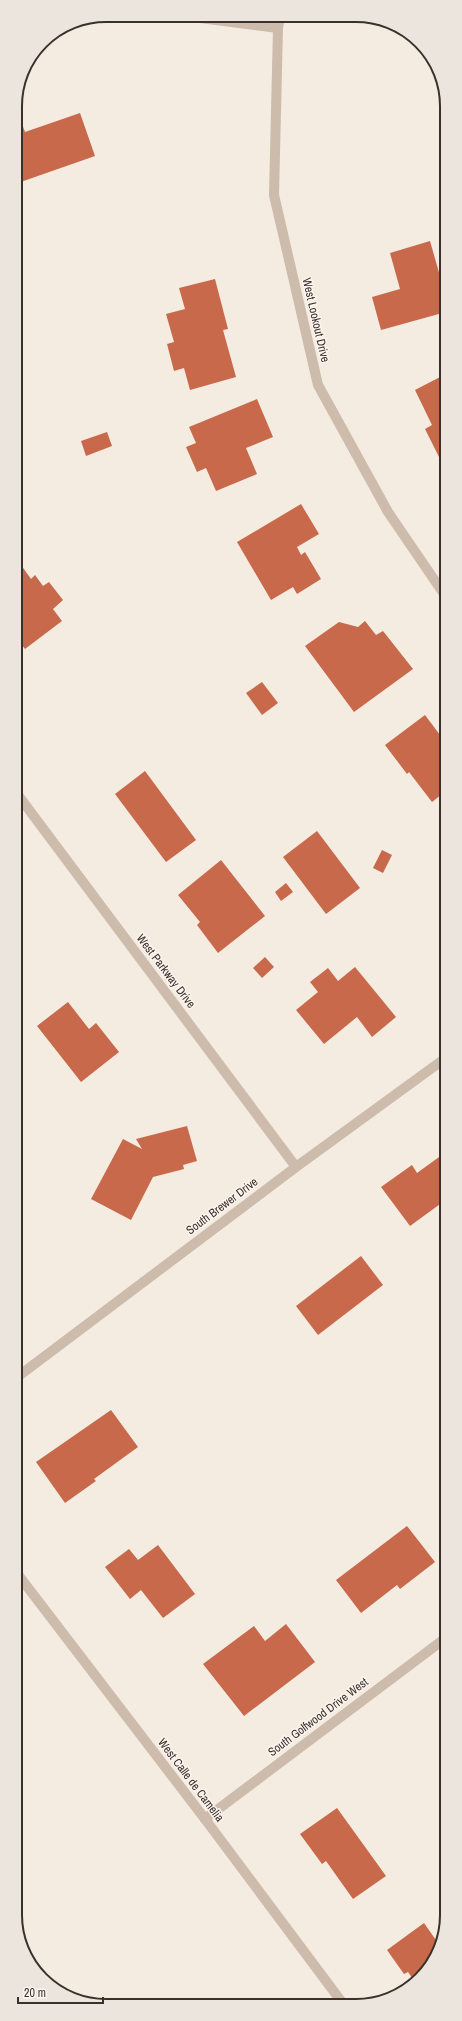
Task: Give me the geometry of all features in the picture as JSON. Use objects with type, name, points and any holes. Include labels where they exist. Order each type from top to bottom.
[{"type":"street","points":[[228,22],[278,28]]},
{"type":"street","name":"West Lookout Drive","points":[[279,22],[274,195],[318,385],[388,512],[440,588]]},
{"type":"street","name":"West Parkway Drive","points":[[22,800],[296,1167]]},
{"type":"street","name":"South Brewer Drive","points":[[22,1373],[296,1167],[440,1061]]},
{"type":"street","name":"West Calle de Camelia","points":[[22,1580],[205,1819],[340,1999]]},
{"type":"street","name":"South Golfwood Drive West","points":[[205,1819],[440,1642]]},
{"type":"building","points":[[80,113],[95,156],[22,182],[22,124],[25,132]]},
{"type":"building","points":[[430,241],[440,276],[440,314],[381,330],[372,297],[400,289],[390,253]]},
{"type":"building","points":[[215,279],[228,329],[223,330],[236,377],[190,390],[184,368],[174,371],[167,344],[174,342],[166,314],[185,309],[179,288]]},
{"type":"building","points":[[440,377],[440,459],[425,429],[432,425],[415,390]]},
{"type":"building","points":[[257,399],[273,437],[246,448],[257,474],[216,491],[206,468],[197,472],[186,447],[196,443],[189,427]]},
{"type":"building","points":[[107,432],[112,446],[86,456],[81,441]]},
{"type":"building","points":[[301,504],[319,534],[297,547],[301,555],[305,552],[321,579],[297,594],[293,587],[271,600],[237,542]]},
{"type":"building","points":[[22,566],[31,579],[35,575],[43,586],[49,582],[63,600],[53,609],[62,621],[25,649],[22,645]]},
{"type":"building","points":[[365,621],[376,635],[383,631],[413,669],[354,712],[305,646],[339,622],[358,627]]},
{"type":"building","points":[[262,682],[278,703],[262,715],[246,693]]},
{"type":"building","points":[[425,715],[440,735],[440,796],[432,802],[409,772],[407,774],[385,745]]},
{"type":"building","points":[[145,771],[196,840],[166,862],[115,794]]},
{"type":"building","points":[[317,831],[360,888],[326,914],[283,857]]},
{"type":"building","points":[[382,850],[392,855],[383,873],[373,868]]},
{"type":"building","points":[[221,860],[265,916],[218,953],[197,925],[200,922],[178,895]]},
{"type":"building","points":[[286,883],[293,892],[281,901],[275,892]]},
{"type":"building","points":[[265,957],[274,967],[262,978],[253,968]]},
{"type":"building","points":[[355,967],[396,1017],[372,1037],[357,1017],[324,1044],[296,1010],[318,992],[310,982],[328,968],[338,981]]},
{"type":"building","points":[[68,1002],[89,1029],[96,1023],[119,1052],[81,1082],[37,1026]]},
{"type":"building","points":[[187,1126],[197,1161],[183,1165],[184,1169],[153,1177],[131,1220],[91,1199],[123,1139],[142,1149],[136,1139]]},
{"type":"building","points":[[440,1156],[440,1204],[410,1226],[381,1187],[412,1165],[417,1173]]},
{"type":"building","points":[[361,1256],[383,1285],[318,1335],[296,1306]]},
{"type":"building","points":[[111,1410],[138,1447],[94,1479],[96,1481],[65,1503],[36,1462]]},
{"type":"building","points":[[407,1526],[435,1562],[400,1589],[397,1585],[361,1613],[336,1580]]},
{"type":"building","points":[[158,1545],[195,1594],[163,1618],[141,1590],[130,1599],[105,1567],[129,1549],[138,1560]]},
{"type":"building","points":[[286,1624],[315,1662],[244,1716],[203,1664],[254,1626],[265,1641]]},
{"type":"building","points":[[337,1808],[386,1876],[353,1899],[326,1861],[322,1864],[300,1834]]},
{"type":"building","points":[[424,1923],[436,1941],[426,1962],[412,1978],[408,1972],[404,1974],[387,1950]]}]
